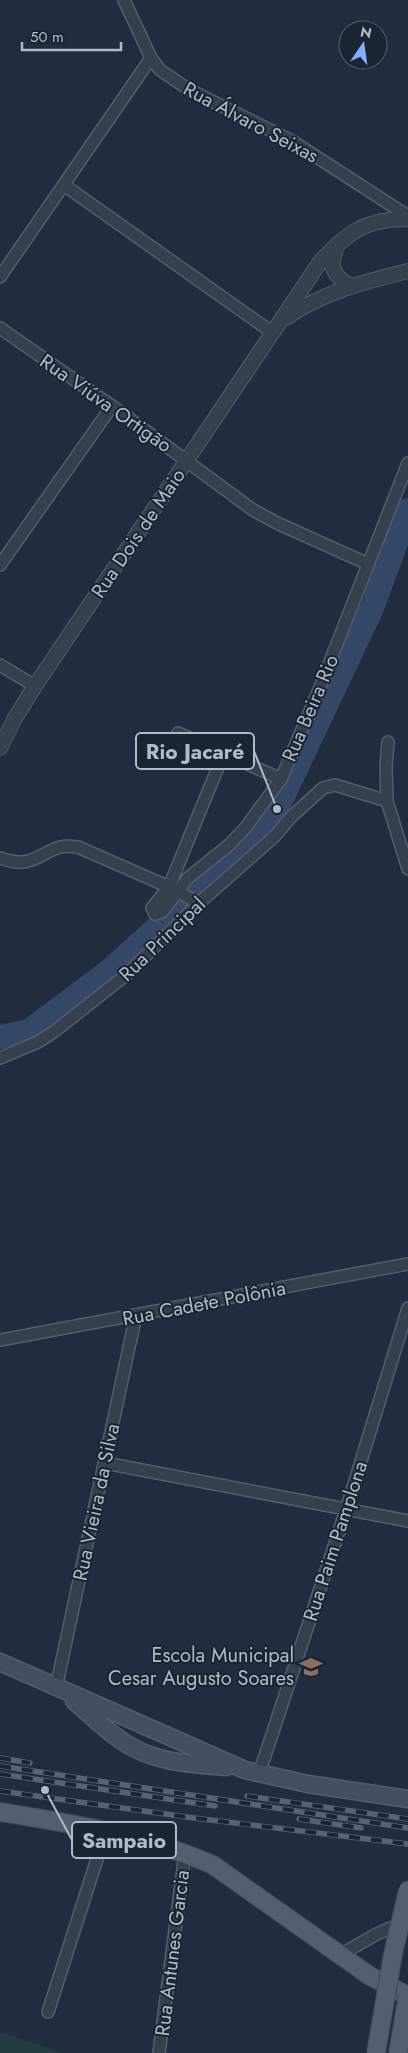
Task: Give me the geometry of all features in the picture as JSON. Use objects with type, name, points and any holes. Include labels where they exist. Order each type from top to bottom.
[{"type":"main road","points":[[0,1662],[252,1772]]},
{"type":"main road","points":[[60,1689],[108,1730],[134,1748],[173,1761],[252,1772],[308,1784],[408,1799]]},
{"type":"main road","points":[[0,1812],[106,1831],[184,1853],[213,1865],[373,1978],[408,1996],[398,2053]]},
{"type":"main road","points":[[376,2053],[393,1954],[408,1890]]},
{"type":"street","name":"Rua Álvaro Seixas","points":[[124,0],[151,58],[160,70],[188,89],[292,141],[408,218]]},
{"type":"street","points":[[0,277],[151,58]]},
{"type":"street","points":[[64,185],[273,333]]},
{"type":"street","name":"Rua Dois de Maio","points":[[0,748],[15,718],[35,686],[308,278],[338,244],[364,225],[408,218]]},
{"type":"street","points":[[338,244],[332,257],[332,265],[336,275],[342,281],[352,286]]},
{"type":"street","points":[[281,321],[315,300],[352,286],[406,270]]},
{"type":"street","name":"Rua Viúva Ortigão","points":[[0,328],[112,406],[253,510],[277,523],[368,564]]},
{"type":"street","points":[[0,565],[112,406]]},
{"type":"street","name":"Rua Beira Rio","points":[[175,890],[246,827],[280,779],[311,709],[408,463]]},
{"type":"street","points":[[0,665],[35,686]]},
{"type":"street","points":[[178,734],[280,779]]},
{"type":"street","points":[[388,742],[386,766],[387,801],[408,869]]},
{"type":"street","points":[[155,914],[152,908],[175,890],[223,755]]},
{"type":"street","name":"Rua Principal","points":[[0,1058],[38,1042],[65,1024],[127,974],[196,902],[275,836],[323,788],[336,785],[387,801]]},
{"type":"street","points":[[0,858],[15,862],[27,862],[57,847],[66,845],[93,853],[175,890],[196,902]]},
{"type":"street","name":"Rua Cadete Polônia","points":[[0,1340],[408,1264]]},
{"type":"street","name":"Rua Paim Pamplona","points":[[252,1772],[346,1510],[408,1308]]},
{"type":"street","name":"Rua Vieira da Silva","points":[[60,1689],[136,1315]]},
{"type":"street","points":[[105,1463],[408,1522]]},
{"type":"street","points":[[48,2012],[106,1831]]},
{"type":"street","name":"Rua Antunes Garcia","points":[[158,2053],[184,1853]]},
{"type":"street","points":[[340,1955],[377,1934],[408,1921]]},
{"type":"green space","points":[[0,2032],[62,2053],[0,2053]]},
{"type":"waterway","points":[[0,1037],[29,1031],[109,971],[225,867],[277,809],[372,608],[408,510]]},
{"type":"railway","points":[[0,1758],[30,1763]]},
{"type":"railway","points":[[0,1766],[408,1828]]},
{"type":"railway","points":[[0,1774],[215,1806]]},
{"type":"railway","points":[[0,1791],[194,1818],[408,1844]]},
{"type":"railway","points":[[247,1796],[408,1819]]},
{"type":"railway","points":[[299,1819],[361,1828]]},
{"type":"place","name":"Rio Jacaré","points":[[277,809]]},
{"type":"place","name":"Escola Municipal Cesar Augusto Soares","points":[[311,1667]]},
{"type":"place","name":"Sampaio","points":[[45,1790]]}]
